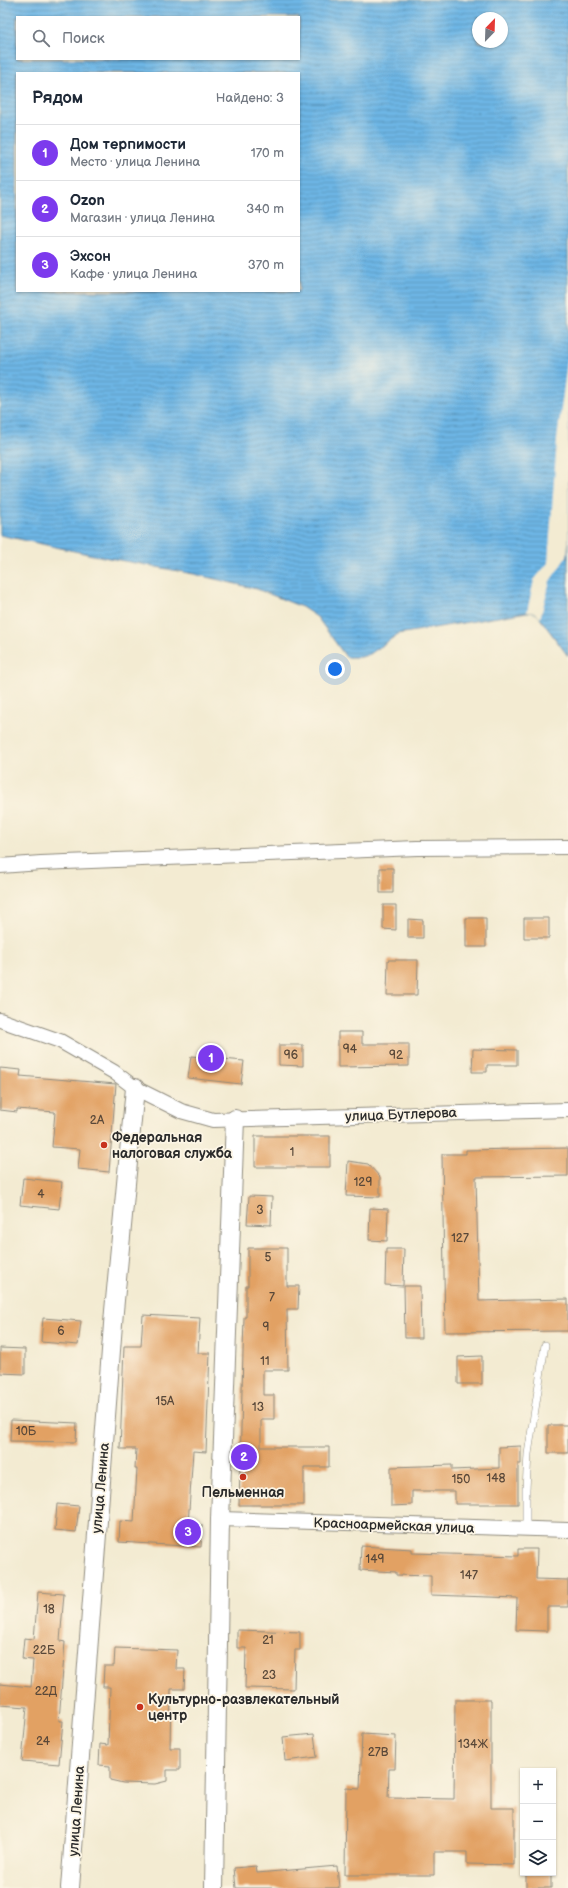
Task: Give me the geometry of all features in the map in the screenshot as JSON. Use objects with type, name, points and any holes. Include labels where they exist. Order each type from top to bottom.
[{"type":"street","points":[[0,866],[41,863],[418,848],[568,847]]},
{"type":"street","name":"улица Бутлерова","points":[[0,1020],[60,1041],[107,1068],[135,1088],[181,1111],[213,1120],[568,1110]]},
{"type":"street","name":"улица Ленина","points":[[70,1888],[112,1334],[135,1088]]},
{"type":"street","points":[[214,1888],[220,1519],[235,1119]]},
{"type":"street","name":"Красноармейская улица","points":[[220,1519],[568,1530]]},
{"type":"lane","points":[[526,1529],[528,1454],[545,1344]]},
{"type":"water","points":[[0,0],[568,0],[568,656],[536,613],[527,612],[398,634],[370,654],[361,657],[346,657],[317,617],[302,607],[257,589],[194,574],[93,555],[0,535]]},
{"type":"pier","points":[[568,355],[567,556],[550,581],[540,619],[536,613],[527,612],[534,580],[548,563],[557,440]]},
{"type":"building","points":[[380,868],[393,868],[393,893],[380,893]]},
{"type":"building","points":[[383,905],[396,905],[396,930],[383,929]]},
{"type":"building","points":[[466,918],[486,918],[486,947],[466,947]]},
{"type":"building","points":[[524,918],[549,918],[549,938],[524,938]]},
{"type":"building","points":[[408,919],[423,920],[423,938],[408,938]]},
{"type":"building","points":[[388,960],[418,960],[417,995],[387,995]]},
{"type":"building","points":[[338,1032],[362,1032],[362,1044],[409,1044],[409,1066],[338,1067]]},
{"type":"building","points":[[279,1045],[303,1045],[303,1066],[279,1065]]},
{"type":"building","points":[[473,1049],[517,1050],[517,1065],[487,1065],[487,1072],[472,1072]]},
{"type":"building","points":[[191,1056],[244,1061],[241,1084],[188,1078]]},
{"type":"building","points":[[0,1068],[21,1070],[20,1076],[116,1084],[109,1172],[78,1169],[80,1149],[52,1147],[55,1112],[17,1109],[17,1112],[0,1110]]},
{"type":"building","points":[[255,1136],[330,1136],[330,1167],[255,1167]]},
{"type":"building","points":[[568,1148],[568,1176],[476,1177],[479,1301],[568,1299],[568,1331],[445,1332],[442,1154],[466,1154],[466,1150]]},
{"type":"building","points":[[348,1161],[368,1164],[380,1177],[380,1197],[346,1196]]},
{"type":"building","points":[[23,1178],[62,1182],[59,1209],[20,1205]]},
{"type":"building","points":[[249,1196],[272,1197],[271,1225],[247,1224]]},
{"type":"building","points":[[370,1208],[388,1209],[387,1241],[369,1240]]},
{"type":"building","points":[[248,1248],[287,1248],[287,1286],[299,1286],[298,1309],[287,1309],[288,1370],[263,1370],[263,1395],[274,1395],[274,1419],[261,1419],[261,1447],[329,1447],[329,1467],[304,1467],[304,1505],[239,1505],[244,1317],[246,1317],[246,1286],[248,1286]]},
{"type":"building","points":[[386,1249],[404,1249],[403,1286],[385,1285]]},
{"type":"building","points":[[404,1286],[420,1286],[421,1338],[405,1338]]},
{"type":"building","points":[[143,1315],[200,1318],[198,1353],[210,1353],[206,1452],[193,1451],[188,1525],[202,1525],[201,1547],[119,1542],[120,1521],[134,1522],[137,1469],[135,1469],[136,1449],[120,1449],[124,1346],[141,1346]]},
{"type":"building","points":[[43,1318],[81,1321],[78,1345],[41,1342]]},
{"type":"building","points":[[0,1348],[25,1349],[25,1374],[0,1373]]},
{"type":"building","points":[[482,1356],[482,1384],[458,1384],[458,1357]]},
{"type":"building","points":[[11,1420],[77,1423],[76,1442],[10,1441]]},
{"type":"building","points":[[548,1425],[568,1425],[568,1453],[548,1453]]},
{"type":"building","points":[[521,1446],[521,1464],[518,1464],[518,1504],[455,1504],[455,1491],[412,1491],[412,1505],[391,1506],[391,1467],[452,1465],[452,1470],[499,1468],[499,1447]]},
{"type":"building","points":[[57,1504],[79,1506],[76,1532],[55,1530]]},
{"type":"building","points":[[361,1546],[412,1549],[412,1553],[518,1556],[518,1549],[537,1549],[536,1579],[568,1580],[568,1607],[547,1607],[547,1631],[516,1630],[517,1598],[431,1595],[431,1576],[396,1575],[396,1572],[360,1570]]},
{"type":"building","points":[[38,1592],[64,1594],[60,1641],[65,1642],[59,1721],[63,1721],[59,1764],[22,1761],[27,1707],[0,1705],[0,1684],[31,1687],[33,1660],[22,1659],[24,1638],[34,1639]]},
{"type":"building","points":[[237,1630],[300,1632],[300,1650],[295,1650],[294,1689],[245,1688],[246,1648],[237,1648]]},
{"type":"building","name":"Культурно-развлекательный центр","points":[[115,1648],[177,1650],[176,1669],[185,1669],[184,1689],[171,1689],[170,1748],[180,1748],[180,1770],[167,1770],[167,1781],[155,1784],[123,1783],[110,1780],[110,1766],[99,1765],[100,1744],[108,1745],[110,1687],[103,1687],[104,1666],[114,1666]]},
{"type":"building","points":[[455,1700],[491,1700],[491,1808],[514,1808],[514,1865],[467,1864],[467,1852],[434,1852],[434,1875],[345,1875],[346,1788],[360,1789],[362,1734],[396,1736],[395,1769],[389,1769],[388,1798],[454,1799]]},
{"type":"building","points":[[314,1734],[317,1757],[285,1761],[283,1737]]},
{"type":"building","points":[[256,1866],[257,1873],[337,1866],[339,1888],[236,1888],[234,1868]]},
{"type":"building","points":[[526,1876],[551,1876],[551,1888],[526,1888]]},
{"type":"place","name":"Дом терпимости","points":[[211,1058]]},
{"type":"place","name":"Федеральная налоговая служба","points":[[104,1145]]},
{"type":"place","name":"Ozon","points":[[244,1457]]},
{"type":"place","name":"Пельменная","points":[[243,1477]]},
{"type":"place","name":"Эхсон","points":[[188,1532]]},
{"type":"place","name":"Культурно-развлекательный центр","points":[[140,1707]]}]
